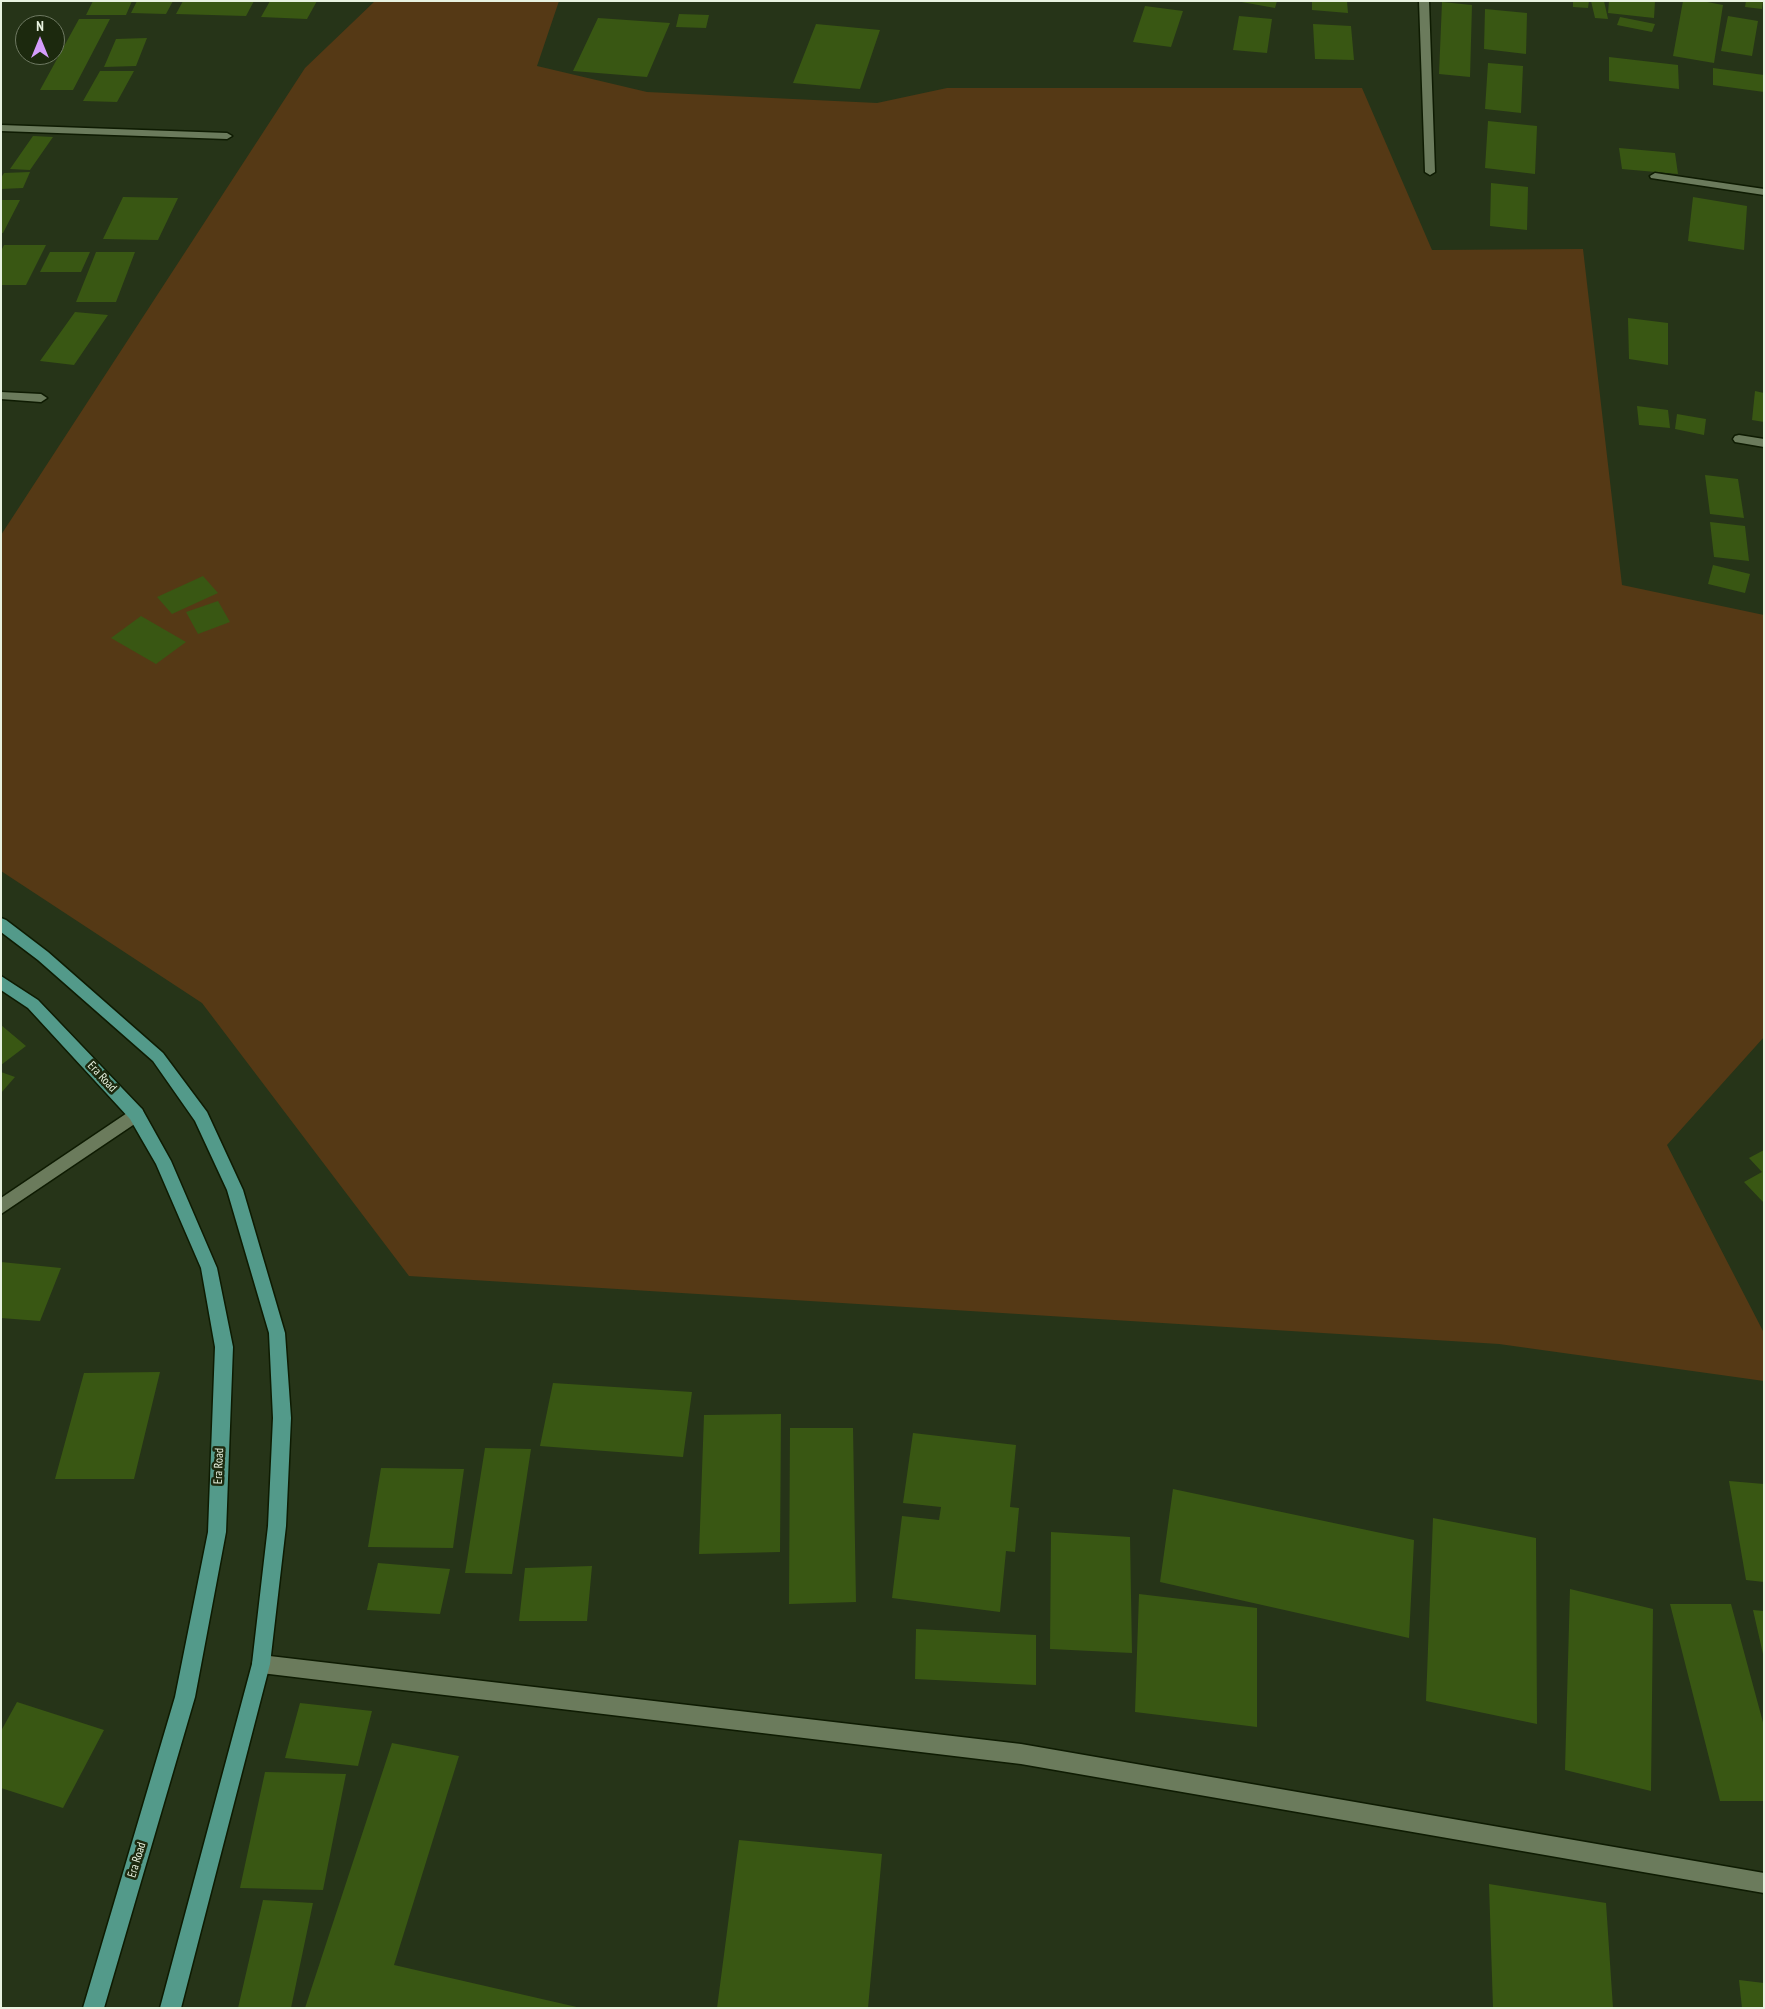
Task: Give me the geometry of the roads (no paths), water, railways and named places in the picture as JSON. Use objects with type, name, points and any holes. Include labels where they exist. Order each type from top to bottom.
[{"type":"main road","points":[[1,924],[43,956],[158,1057],[201,1117],[235,1190],[277,1333],[282,1418],[277,1526],[261,1664],[170,2008]]},
{"type":"main road","name":"Era Road","points":[[1,982],[33,1004],[136,1114],[163,1161],[209,1268],[224,1347],[217,1532],[186,1697],[92,2008]]},
{"type":"street","points":[[1424,1],[1430,172]]},
{"type":"street","points":[[1,128],[228,136]]},
{"type":"street","points":[[1656,176],[1764,192]]},
{"type":"street","points":[[1,395],[41,398]]},
{"type":"street","points":[[1739,438],[1764,443]]},
{"type":"street","points":[[1,1207],[136,1114]]},
{"type":"street","points":[[261,1664],[1021,1754],[1764,1883]]}]
